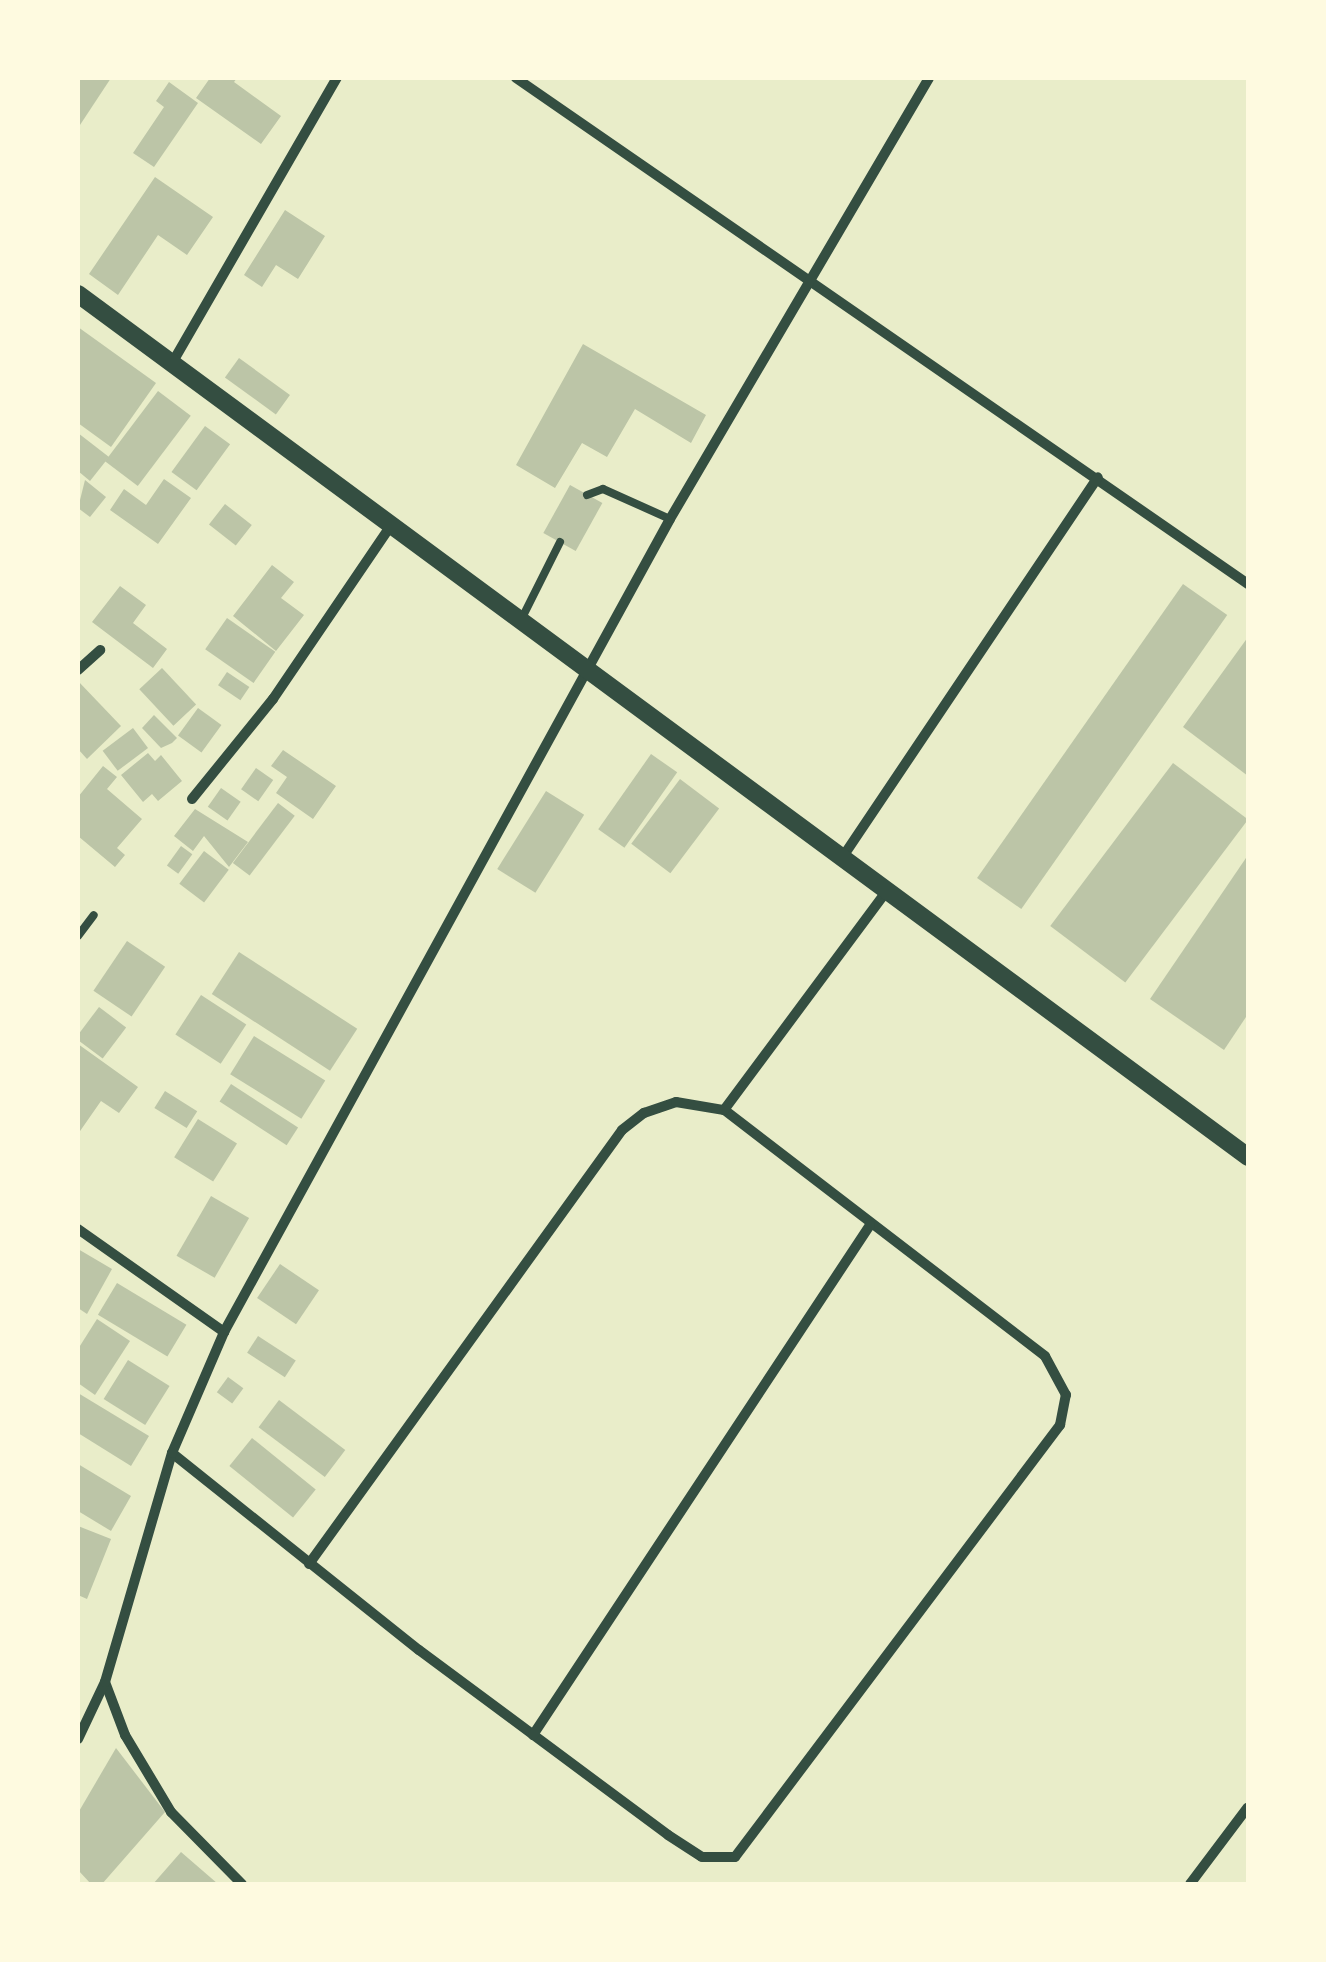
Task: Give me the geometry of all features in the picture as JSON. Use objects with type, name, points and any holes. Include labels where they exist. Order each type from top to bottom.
[{"type":"street","points":[[170,366],[337,78]]},
{"type":"street","points":[[516,78],[1248,584]]},
{"type":"street","points":[[78,1738],[105,1682],[172,1454],[224,1332],[590,674],[670,519],[808,277],[929,78]]},
{"type":"street","points":[[78,294],[170,366],[522,618],[590,674],[889,888],[1248,1157]]},
{"type":"street","points":[[844,855],[1098,478]]},
{"type":"street","points":[[192,800],[274,699],[392,524]]},
{"type":"street","points":[[78,670],[100,650]]},
{"type":"street","points":[[724,1110],[889,888]]},
{"type":"street","points":[[172,1454],[309,1564],[533,1735],[702,1857],[735,1858],[1060,1425],[1066,1395],[1056,1367],[724,1110],[676,1102],[644,1113],[622,1130],[309,1564]]},
{"type":"street","points":[[533,1735],[870,1226]]},
{"type":"street","points":[[78,1229],[224,1332]]},
{"type":"street","points":[[105,1682],[125,1735],[170,1812],[242,1884]]},
{"type":"street","points":[[1190,1884],[1248,1807]]},
{"type":"lane","points":[[587,495],[603,489],[670,519]]},
{"type":"lane","points":[[522,618],[560,542]]},
{"type":"lane","points":[[78,936],[94,915]]},
{"type":"building","points":[[78,78],[111,78],[78,128]]},
{"type":"building","points":[[210,78],[237,78],[234,82],[281,116],[261,144],[196,98]]},
{"type":"building","points":[[169,82],[198,103],[154,167],[133,153],[164,107],[156,101]]},
{"type":"building","points":[[155,177],[213,217],[187,255],[158,235],[118,295],[89,274]]},
{"type":"building","points":[[285,210],[325,236],[298,279],[276,265],[262,287],[244,275]]},
{"type":"building","points":[[78,327],[156,383],[111,447],[78,423]]},
{"type":"building","points":[[583,344],[706,415],[691,443],[635,409],[607,457],[582,443],[555,488],[516,465]]},
{"type":"building","points":[[239,358],[290,395],[276,414],[225,377]]},
{"type":"building","points":[[158,391],[191,416],[138,486],[105,461]]},
{"type":"building","points":[[205,426],[230,444],[197,490],[171,472]]},
{"type":"building","points":[[78,433],[109,457],[90,481],[78,471]]},
{"type":"building","points":[[164,479],[191,498],[158,544],[110,510],[124,489],[146,505]]},
{"type":"building","points":[[85,480],[106,497],[90,517],[78,508]]},
{"type":"building","points":[[570,485],[602,503],[576,551],[543,533]]},
{"type":"building","points":[[225,504],[252,525],[236,545],[209,524]]},
{"type":"building","points":[[272,565],[294,582],[281,598],[304,615],[276,651],[233,616]]},
{"type":"building","points":[[1183,584],[1227,615],[1021,909],[977,878]]},
{"type":"building","points":[[120,586],[146,605],[133,623],[167,649],[153,668],[92,622]]},
{"type":"building","points":[[227,618],[275,652],[254,683],[205,649]]},
{"type":"building","points":[[1248,637],[1248,776],[1183,727]]},
{"type":"building","points":[[162,668],[196,705],[173,726],[139,689]]},
{"type":"building","points":[[227,672],[249,687],[240,700],[218,685]]},
{"type":"building","points":[[78,681],[121,726],[87,759],[78,749]]},
{"type":"building","points":[[198,708],[221,725],[201,753],[178,736]]},
{"type":"building","points":[[154,715],[177,738],[161,748],[142,728]]},
{"type":"building","points":[[133,728],[148,748],[118,771],[103,751]]},
{"type":"building","points":[[283,750],[336,786],[313,819],[276,793],[287,777],[271,766]]},
{"type":"building","points":[[148,753],[155,761],[161,755],[182,781],[158,801],[152,794],[143,802],[121,775]]},
{"type":"building","points":[[651,754],[677,772],[624,848],[598,829]]},
{"type":"building","points":[[1173,763],[1248,820],[1125,982],[1050,926]]},
{"type":"building","points":[[103,766],[117,777],[107,789],[142,819],[117,848],[125,855],[115,867],[78,836],[78,797]]},
{"type":"building","points":[[256,768],[273,780],[258,801],[241,789]]},
{"type":"building","points":[[680,779],[719,808],[670,873],[631,844]]},
{"type":"building","points":[[221,788],[241,802],[227,821],[208,807]]},
{"type":"building","points":[[546,791],[584,815],[535,893],[497,869]]},
{"type":"building","points":[[278,803],[295,816],[250,876],[233,863]]},
{"type":"building","points":[[195,809],[248,842],[229,867],[204,836],[193,851],[174,836]]},
{"type":"building","points":[[181,846],[192,854],[178,874],[167,865]]},
{"type":"building","points":[[204,851],[229,870],[204,902],[179,884]]},
{"type":"building","points":[[1248,855],[1248,1014],[1224,1050],[1150,999]]},
{"type":"building","points":[[127,941],[165,967],[132,1016],[93,991]]},
{"type":"building","points":[[239,952],[357,1029],[330,1071],[212,994]]},
{"type":"building","points":[[201,995],[246,1024],[221,1064],[175,1034]]},
{"type":"building","points":[[99,1007],[126,1027],[103,1059],[78,1040]]},
{"type":"building","points":[[254,1036],[325,1081],[301,1119],[230,1074]]},
{"type":"building","points":[[78,1044],[138,1087],[119,1113],[101,1101],[78,1134]]},
{"type":"building","points":[[231,1084],[298,1128],[287,1145],[220,1102]]},
{"type":"building","points":[[165,1091],[197,1111],[187,1128],[154,1108]]},
{"type":"building","points":[[198,1119],[237,1143],[213,1182],[174,1157]]},
{"type":"building","points":[[211,1196],[249,1218],[215,1278],[176,1256]]},
{"type":"building","points":[[78,1249],[112,1269],[87,1314],[78,1308]]},
{"type":"building","points":[[280,1264],[319,1290],[296,1324],[257,1298]]},
{"type":"building","points":[[117,1283],[186,1325],[167,1356],[98,1315]]},
{"type":"building","points":[[97,1319],[130,1341],[95,1395],[78,1383],[78,1349]]},
{"type":"building","points":[[258,1336],[296,1361],[285,1377],[247,1353]]},
{"type":"building","points":[[128,1360],[170,1386],[145,1425],[104,1399]]},
{"type":"building","points":[[228,1377],[243,1388],[232,1404],[217,1392]]},
{"type":"building","points":[[78,1393],[149,1436],[131,1466],[78,1433]]},
{"type":"building","points":[[279,1400],[345,1450],[325,1477],[259,1427]]},
{"type":"building","points":[[252,1438],[316,1490],[293,1518],[229,1466]]},
{"type":"building","points":[[78,1464],[131,1496],[111,1531],[78,1511]]},
{"type":"building","points":[[78,1526],[111,1539],[87,1599],[78,1595]]},
{"type":"building","points":[[116,1748],[165,1812],[102,1884],[91,1884],[78,1870],[78,1813]]},
{"type":"building","points":[[181,1852],[218,1884],[153,1884]]}]
